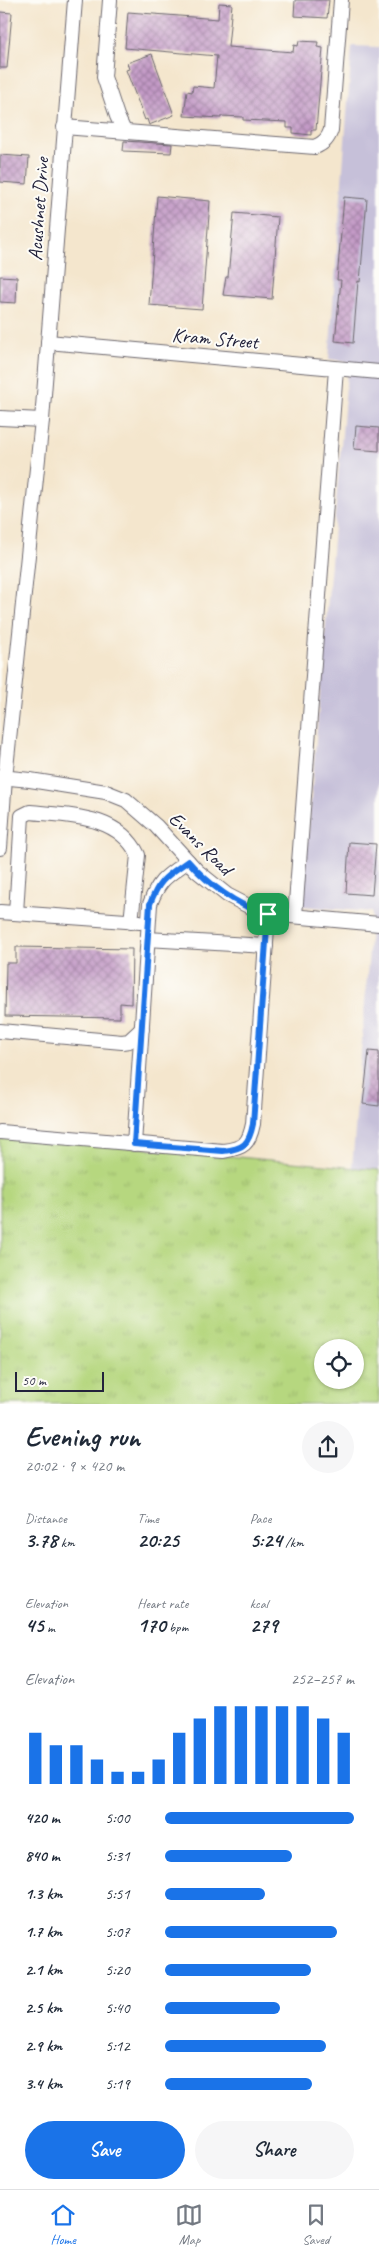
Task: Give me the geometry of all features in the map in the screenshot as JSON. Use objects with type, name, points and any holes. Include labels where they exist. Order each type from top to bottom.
[{"type":"street","name":"Acushnet Drive","points":[[0,848],[2,777],[42,420],[75,0]]},
{"type":"street","points":[[110,0],[104,77],[116,116],[124,131]]},
{"type":"street","points":[[64,127],[315,147],[320,145],[328,139],[332,130],[341,0]]},
{"type":"street","name":"Kram Street","points":[[48,342],[379,372]]},
{"type":"street","points":[[294,916],[336,369]]},
{"type":"street","points":[[0,418],[42,420]]},
{"type":"street","name":"Evans Road","points":[[2,777],[106,792],[126,800],[156,826],[197,871],[227,896],[258,912],[379,924]]},
{"type":"street","points":[[16,913],[22,816],[30,812],[90,818],[121,834],[134,847],[138,855],[131,922]]},
{"type":"street","points":[[134,1144],[150,904],[156,887],[166,876],[188,861]]},
{"type":"street","points":[[0,912],[148,923]]},
{"type":"street","points":[[0,1132],[223,1151],[244,1146],[250,1138],[253,1124],[268,914]]},
{"type":"street","points":[[147,939],[266,946]]},
{"type":"street","points":[[0,1031],[122,1042],[129,1041],[142,1028]]},
{"type":"shaded area","points":[[352,46],[379,47],[379,1170],[352,1168],[372,912],[302,906],[348,362],[329,359]]},
{"type":"green space","points":[[0,1135],[379,1170],[379,1404],[0,1404]]},
{"type":"building","points":[[295,0],[329,0],[327,18],[294,16]]},
{"type":"building","points":[[219,3],[232,4],[228,47],[293,52],[294,45],[298,46],[299,41],[318,42],[317,47],[323,48],[316,130],[311,130],[311,135],[293,133],[293,128],[287,128],[287,122],[243,120],[243,117],[184,116],[187,91],[192,92],[193,86],[214,88],[217,56],[125,48],[128,12],[218,19]]},
{"type":"building","points":[[0,12],[12,13],[7,68],[0,68]]},
{"type":"building","points":[[152,54],[174,115],[149,125],[147,119],[145,120],[126,70],[129,69],[127,63]]},
{"type":"building","points":[[124,141],[172,144],[171,153],[123,151]]},
{"type":"building","points":[[0,155],[29,157],[27,184],[0,182]]},
{"type":"building","points":[[157,196],[210,201],[202,309],[149,305]]},
{"type":"building","points":[[344,197],[367,199],[353,343],[335,341],[341,280],[337,280]]},
{"type":"building","points":[[234,213],[278,217],[272,299],[223,295],[226,277],[228,277]]},
{"type":"building","points":[[0,276],[17,277],[16,303],[0,302]]},
{"type":"building","points":[[356,426],[379,428],[379,451],[354,449]]},
{"type":"building","points":[[349,842],[376,844],[372,895],[346,893]]},
{"type":"building","points":[[16,947],[132,949],[131,1004],[120,1003],[120,1018],[5,1016],[6,963],[16,963]]},
{"type":"building","points":[[369,1051],[379,1052],[379,1106],[363,1104]]},
{"type":"route","points":[[188,861],[227,896],[258,912],[268,914],[253,1124],[250,1138],[244,1146],[223,1151],[134,1144],[147,939],[150,904],[156,887],[166,876],[188,861]]}]
